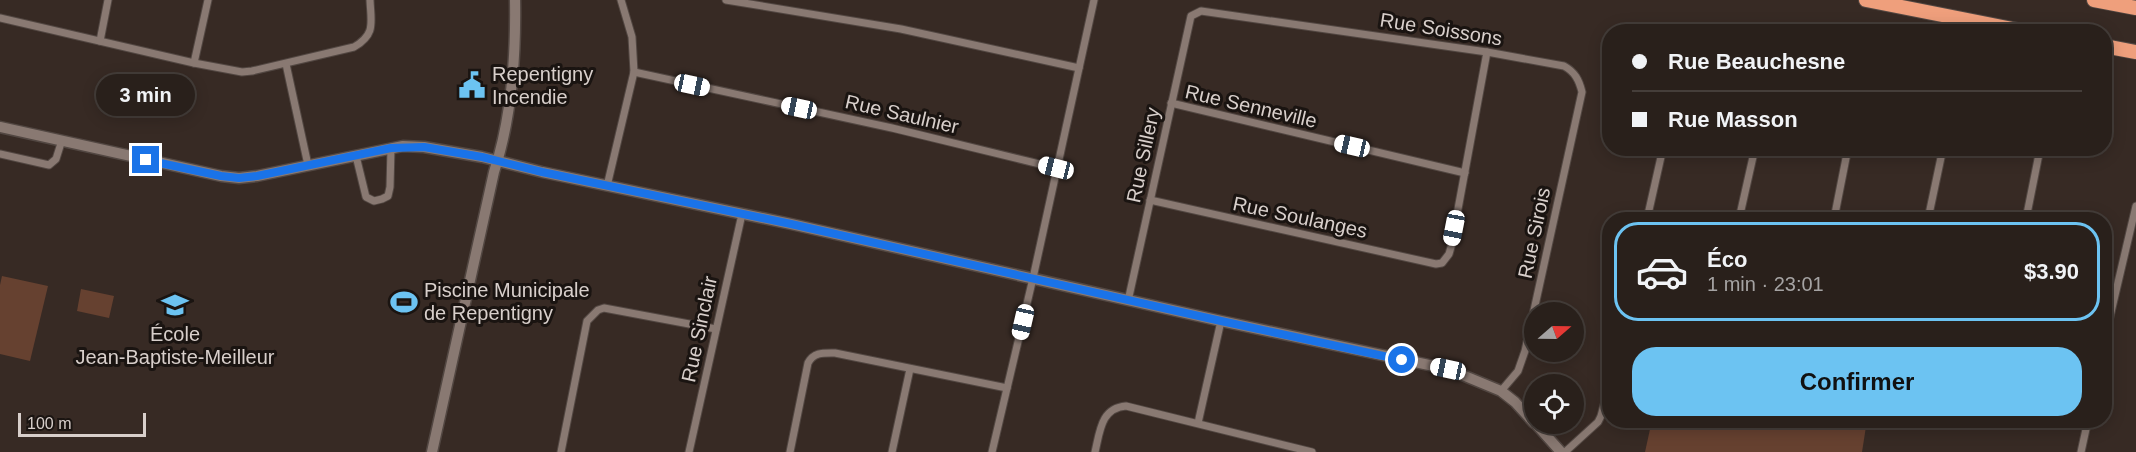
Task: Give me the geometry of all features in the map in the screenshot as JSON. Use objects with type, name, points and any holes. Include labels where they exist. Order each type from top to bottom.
[{"type":"highway","points":[[1866,0],[1988,24]]},
{"type":"highway","points":[[2094,0],[2136,8]]},
{"type":"highway","points":[[2112,48],[2136,52]]},
{"type":"street","points":[[100,41],[108,0]]},
{"type":"street","points":[[194,63],[208,0]]},
{"type":"street","points":[[0,18],[242,72],[354,47],[370,34],[370,0]]},
{"type":"street","points":[[432,452],[501,147],[513,73],[515,0]]},
{"type":"street","points":[[607,186],[634,72],[632,37],[621,0]]},
{"type":"street","points":[[726,0],[901,29],[1079,69]]},
{"type":"street","points":[[992,452],[1094,0]]},
{"type":"street","name":"Rue Soissons","points":[[1191,16],[1201,11],[1218,13],[1487,52],[1564,66],[1572,70],[1576,76]]},
{"type":"street","name":"Rue Sillery","points":[[1128,301],[1191,16]]},
{"type":"street","points":[[1465,173],[1487,52]]},
{"type":"street","points":[[286,64],[308,165]]},
{"type":"street","name":"Rue Saulnier","points":[[634,72],[892,128],[1056,168]]},
{"type":"street","name":"Rue Sirois","points":[[1501,391],[1518,371],[1526,345],[1582,92],[1576,76]]},
{"type":"street","name":"Rue Senneville","points":[[1170,104],[1465,173]]},
{"type":"street","points":[[0,127],[146,160],[239,178],[391,148],[424,147],[742,214],[1128,301],[1448,369],[1501,391],[1524,411]]},
{"type":"street","points":[[0,154],[49,165],[56,159],[62,140]]},
{"type":"street","points":[[356,156],[366,196],[374,201],[382,200],[388,196],[390,187],[391,148]]},
{"type":"street","points":[[1649,212],[1661,156]]},
{"type":"street","points":[[1741,212],[1753,156]]},
{"type":"street","points":[[1835,212],[1846,156]]},
{"type":"street","points":[[1929,212],[1940,156]]},
{"type":"street","points":[[2027,212],[2039,156]]},
{"type":"street","name":"Rue Soulanges","points":[[1150,200],[1436,264],[1442,263],[1449,254],[1465,173]]},
{"type":"street","points":[[2112,305],[2136,206]]},
{"type":"street","name":"Rue Sinclair","points":[[689,452],[742,214]]},
{"type":"street","points":[[561,452],[587,321],[598,310],[604,308],[716,329]]},
{"type":"street","points":[[1198,423],[1221,321]]},
{"type":"street","points":[[790,452],[808,363],[814,355],[835,353],[1007,388]]},
{"type":"street","points":[[892,452],[910,369]]},
{"type":"street","points":[[1095,452],[1105,417],[1113,409],[1126,406],[1312,452]]},
{"type":"street","points":[[1546,434],[1563,452],[1598,422],[1602,413]]},
{"type":"street","points":[[2081,452],[2086,428]]},
{"type":"shaded area","points":[[2,276],[48,286],[30,361],[0,354]]},
{"type":"shaded area","points":[[81,289],[114,296],[109,318],[77,311]]},
{"type":"shaded area","points":[[1650,428],[1866,428],[1862,452],[1645,452]]},
{"type":"place","name":"Repentigny Incendie","points":[[472,85]]},
{"type":"place","name":"Piscine Municipale de Repentigny","points":[[404,302]]},
{"type":"place","name":"École Jean-Baptiste-Meilleur","points":[[175,305]]},
{"type":"route","points":[[146,160],[239,178],[391,148],[424,147],[482,157],[542,172],[791,224],[1128,301],[1402,360]]}]
